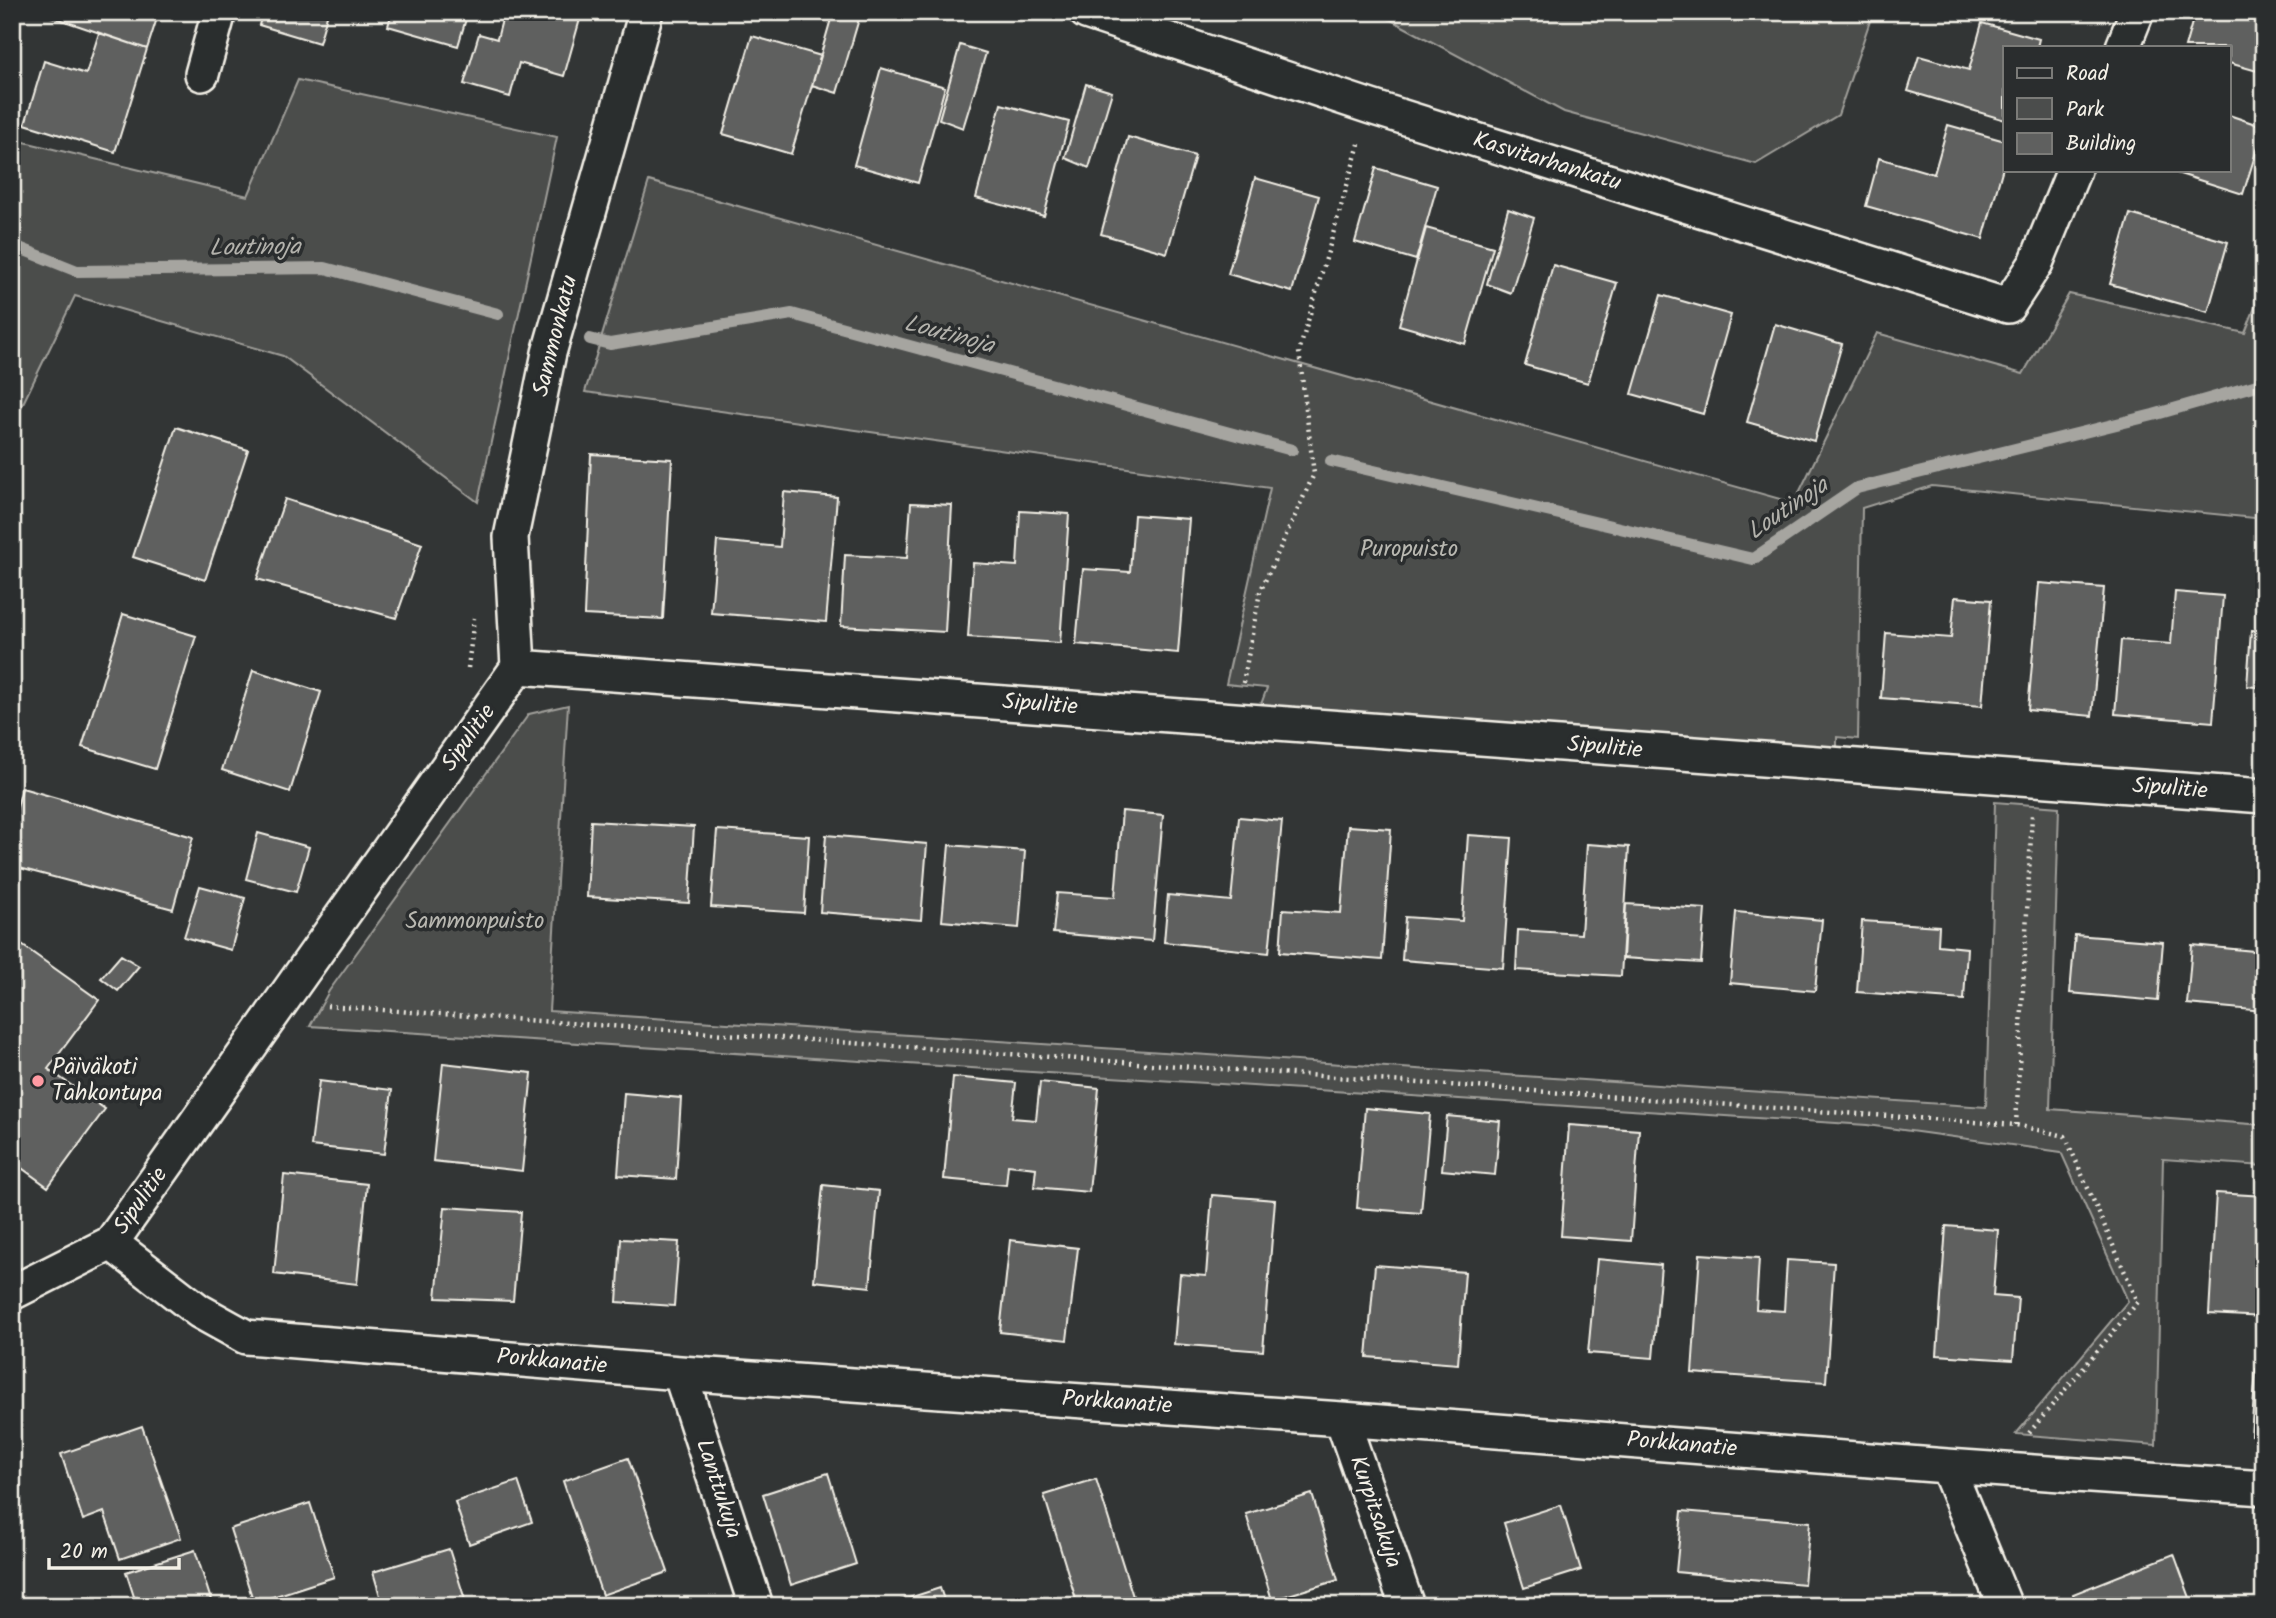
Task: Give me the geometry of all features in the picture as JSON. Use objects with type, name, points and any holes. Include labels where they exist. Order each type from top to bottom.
[{"type":"street","points":[[202,74],[219,12]]},
{"type":"street","name":"Sammonkatu","points":[[518,667],[511,537],[549,353],[646,12]]},
{"type":"street","points":[[2123,46],[2137,12]]},
{"type":"street","name":"Kasvitarhankatu","points":[[1092,13],[1371,107],[2008,306],[2036,263],[2073,172]]},
{"type":"street","name":"Sipulitie","points":[[111,1243],[518,667],[2264,796]]},
{"type":"street","points":[[12,1293],[111,1243]]},
{"type":"street","name":"Porkkanatie","points":[[111,1243],[199,1311],[246,1337],[680,1373],[2264,1488]]},
{"type":"street","name":"Lanttukuja","points":[[680,1373],[755,1606]]},
{"type":"street","name":"Kurpitsakuja","points":[[1342,1419],[1406,1606]]},
{"type":"street","points":[[1947,1466],[2005,1606]]},
{"type":"path","points":[[1236,719],[1259,592],[1314,474],[1299,352],[1371,107]]},
{"type":"path","points":[[468,674],[475,607]]},
{"type":"path","points":[[2016,1125],[2034,780]]},
{"type":"path","points":[[281,1003],[2016,1125],[2065,1136],[2138,1302],[1999,1470]]},
{"type":"green space","points":[[1376,12],[1873,12],[1838,115],[1756,164],[1564,112]]},
{"type":"green space","points":[[298,80],[557,137],[478,502],[283,356],[75,296],[12,426],[12,139],[248,196]]},
{"type":"green space","name":"Puropuisto","points":[[649,181],[1794,503],[1877,333],[2023,374],[2069,294],[2245,333],[2264,284],[2264,519],[1932,486],[1862,508],[1858,739],[1837,737],[1837,751],[1260,707],[1267,688],[1226,684],[1270,488],[585,392]]},
{"type":"green space","name":"Sammonpuisto","points":[[568,705],[549,1011],[1986,1107],[1995,802],[2059,807],[2050,1109],[2264,1125],[2264,1166],[2163,1159],[2156,1445],[2016,1434],[2128,1301],[2061,1152],[1867,1125],[310,1026],[329,991],[529,714]]},
{"type":"building","points":[[38,12],[159,12],[147,49]]},
{"type":"building","points":[[263,12],[328,12],[319,43],[259,25]]},
{"type":"building","points":[[392,12],[468,12],[458,46],[388,26]]},
{"type":"building","points":[[504,12],[582,12],[564,76],[519,63],[510,97],[464,84],[479,34],[497,39]]},
{"type":"building","points":[[833,12],[859,19],[837,93],[812,85]]},
{"type":"building","points":[[1216,12],[1242,12],[1239,20]]},
{"type":"building","points":[[2195,12],[2264,12],[2264,73],[2230,63],[2230,46],[2185,46]]},
{"type":"building","points":[[1982,23],[2039,39],[2037,46],[2003,46],[2003,119],[1908,91],[1919,56],[1969,70]]},
{"type":"building","points":[[99,33],[147,49],[115,152],[25,124],[44,61],[86,74]]},
{"type":"building","points":[[752,36],[821,56],[791,154],[723,134]]},
{"type":"building","points":[[960,45],[986,53],[963,128],[939,119]]},
{"type":"building","points":[[881,68],[945,87],[918,183],[854,165]]},
{"type":"building","points":[[1086,84],[1112,92],[1089,168],[1065,158]]},
{"type":"building","points":[[1001,104],[1069,122],[1044,216],[976,198]]},
{"type":"building","points":[[2230,115],[2264,127],[2243,194],[2173,172],[2230,172]]},
{"type":"building","points":[[1948,125],[2003,140],[2003,167],[1983,239],[1866,206],[1879,158],[1934,174]]},
{"type":"building","points":[[1128,137],[1195,156],[1167,253],[1101,234]]},
{"type":"building","points":[[1376,168],[1437,186],[1416,260],[1355,242]]},
{"type":"building","points":[[1255,178],[1319,196],[1292,292],[1228,274]]},
{"type":"building","points":[[1508,209],[1534,218],[1511,293],[1487,284]]},
{"type":"building","points":[[2130,214],[2228,242],[2208,312],[2110,284]]},
{"type":"building","points":[[1426,228],[1493,247],[1465,344],[1399,325]]},
{"type":"building","points":[[1553,265],[1617,283],[1588,383],[1525,365]]},
{"type":"building","points":[[1661,295],[1731,315],[1703,414],[1632,394]]},
{"type":"building","points":[[1775,324],[1842,344],[1814,441],[1747,422]]},
{"type":"building","points":[[176,427],[248,450],[205,580],[133,557]]},
{"type":"building","points":[[591,454],[672,459],[663,619],[584,615]]},
{"type":"building","points":[[784,492],[837,497],[826,622],[711,613],[717,541],[780,547]]},
{"type":"building","points":[[285,499],[422,544],[396,618],[257,579]]},
{"type":"building","points":[[911,503],[952,505],[945,632],[841,626],[845,555],[907,558]]},
{"type":"building","points":[[1020,511],[1069,514],[1060,643],[968,637],[973,563],[1017,566]]},
{"type":"building","points":[[1134,515],[1189,519],[1178,653],[1076,644],[1083,569],[1130,572]]},
{"type":"building","points":[[2039,583],[2104,588],[2092,716],[2028,710]]},
{"type":"building","points":[[2175,592],[2223,596],[2213,722],[2115,714],[2121,640],[2171,644]]},
{"type":"building","points":[[1955,597],[1991,600],[1982,706],[1881,698],[1886,633],[1951,638]]},
{"type":"building","points":[[123,614],[196,636],[155,769],[82,747]]},
{"type":"building","points":[[2251,630],[2264,631],[2264,688],[2247,686]]},
{"type":"building","points":[[253,670],[321,692],[290,792],[222,770]]},
{"type":"building","points":[[22,788],[193,837],[173,909],[12,866],[12,827]]},
{"type":"building","points":[[1122,811],[1163,815],[1152,941],[1053,933],[1057,893],[1115,897]]},
{"type":"building","points":[[1239,817],[1282,821],[1269,953],[1164,942],[1168,895],[1231,901]]},
{"type":"building","points":[[591,821],[694,827],[689,903],[587,897]]},
{"type":"building","points":[[1348,826],[1391,829],[1382,960],[1280,952],[1283,909],[1341,913]]},
{"type":"building","points":[[717,830],[809,836],[804,913],[711,907]]},
{"type":"building","points":[[258,833],[309,847],[296,892],[246,879]]},
{"type":"building","points":[[826,835],[927,844],[921,920],[820,912]]},
{"type":"building","points":[[1468,835],[1512,838],[1503,968],[1402,960],[1405,917],[1462,921]]},
{"type":"building","points":[[1587,844],[1629,847],[1621,976],[1516,970],[1518,930],[1581,934]]},
{"type":"building","points":[[949,845],[1025,851],[1019,928],[942,921]]},
{"type":"building","points":[[200,886],[245,898],[231,950],[184,937]]},
{"type":"building","points":[[1626,904],[1705,909],[1701,963],[1623,958]]},
{"type":"building","points":[[1736,912],[1822,920],[1815,991],[1730,983]]},
{"type":"building","points":[[1862,921],[1939,926],[1938,945],[1967,948],[1964,1000],[1857,992]]},
{"type":"building","points":[[2075,935],[2163,942],[2158,1001],[2070,993]]},
{"type":"building","points":[[19,943],[99,1000],[48,1069],[105,1109],[48,1187],[12,1161],[12,953]]},
{"type":"building","points":[[2192,945],[2264,952],[2264,1011],[2187,1004]]},
{"type":"building","points":[[121,955],[139,966],[118,991],[101,978]]},
{"type":"building","points":[[443,1063],[532,1073],[522,1171],[433,1161]]},
{"type":"building","points":[[953,1077],[1016,1083],[1012,1118],[1036,1120],[1040,1082],[1099,1088],[1089,1192],[1034,1187],[1036,1168],[1008,1165],[1006,1185],[944,1179]]},
{"type":"building","points":[[319,1081],[392,1090],[384,1154],[311,1146]]},
{"type":"building","points":[[624,1093],[681,1098],[676,1179],[618,1175]]},
{"type":"building","points":[[1365,1108],[1430,1114],[1421,1213],[1357,1208]]},
{"type":"building","points":[[1447,1116],[1500,1121],[1495,1175],[1442,1170]]},
{"type":"building","points":[[1569,1125],[1639,1130],[1631,1241],[1561,1236]]},
{"type":"building","points":[[284,1175],[367,1184],[357,1284],[274,1274]]},
{"type":"building","points":[[823,1185],[879,1191],[870,1287],[814,1281]]},
{"type":"building","points":[[2216,1193],[2264,1196],[2264,1317],[2209,1314]]},
{"type":"building","points":[[1212,1195],[1275,1200],[1263,1351],[1174,1344],[1180,1274],[1206,1276]]},
{"type":"building","points":[[445,1207],[521,1212],[513,1301],[436,1298]]},
{"type":"building","points":[[1946,1226],[1998,1230],[1993,1296],[2018,1298],[2013,1360],[1937,1355]]},
{"type":"building","points":[[621,1239],[679,1242],[674,1306],[617,1302]]},
{"type":"building","points":[[1010,1240],[1078,1248],[1067,1340],[1000,1332]]},
{"type":"building","points":[[1700,1254],[1759,1258],[1756,1309],[1784,1311],[1787,1260],[1834,1263],[1826,1382],[1692,1373]]},
{"type":"building","points":[[1597,1259],[1661,1265],[1653,1358],[1588,1353]]},
{"type":"building","points":[[1375,1265],[1465,1272],[1458,1364],[1367,1357]]},
{"type":"building","points":[[2256,1369],[2264,1369],[2264,1436],[2251,1435]]},
{"type":"building","points":[[142,1426],[181,1538],[120,1559],[104,1512],[83,1520],[61,1454]]},
{"type":"building","points":[[628,1458],[668,1572],[602,1595],[563,1481]]},
{"type":"building","points":[[828,1473],[856,1564],[791,1585],[763,1494]]},
{"type":"building","points":[[1096,1479],[1136,1606],[1078,1606],[1044,1495]]},
{"type":"building","points":[[518,1481],[532,1522],[469,1544],[455,1502]]},
{"type":"building","points":[[1312,1494],[1338,1580],[1272,1600],[1246,1514]]},
{"type":"building","points":[[310,1503],[334,1577],[254,1603],[230,1529]]},
{"type":"building","points":[[1561,1505],[1581,1570],[1524,1588],[1504,1523]]},
{"type":"building","points":[[1682,1511],[1810,1522],[1804,1584],[1676,1572]]},
{"type":"building","points":[[449,1549],[467,1606],[383,1606],[373,1572]]},
{"type":"building","points":[[195,1550],[211,1600],[194,1606],[137,1606],[126,1572]]},
{"type":"building","points":[[2174,1554],[2193,1606],[2077,1606],[2073,1594]]},
{"type":"building","points":[[940,1588],[946,1606],[884,1606]]},
{"type":"waterway","name":"Loutinoja","points":[[12,245],[77,271],[325,268],[498,314]]},
{"type":"waterway","name":"Loutinoja","points":[[590,339],[610,344],[792,314],[1292,450]]},
{"type":"waterway","name":"Loutinoja","points":[[1331,461],[1753,559],[1857,488],[2153,415],[2264,383]]},
{"type":"place","name":"Päiväkoti Tahkontupa","points":[[38,1081]]}]
